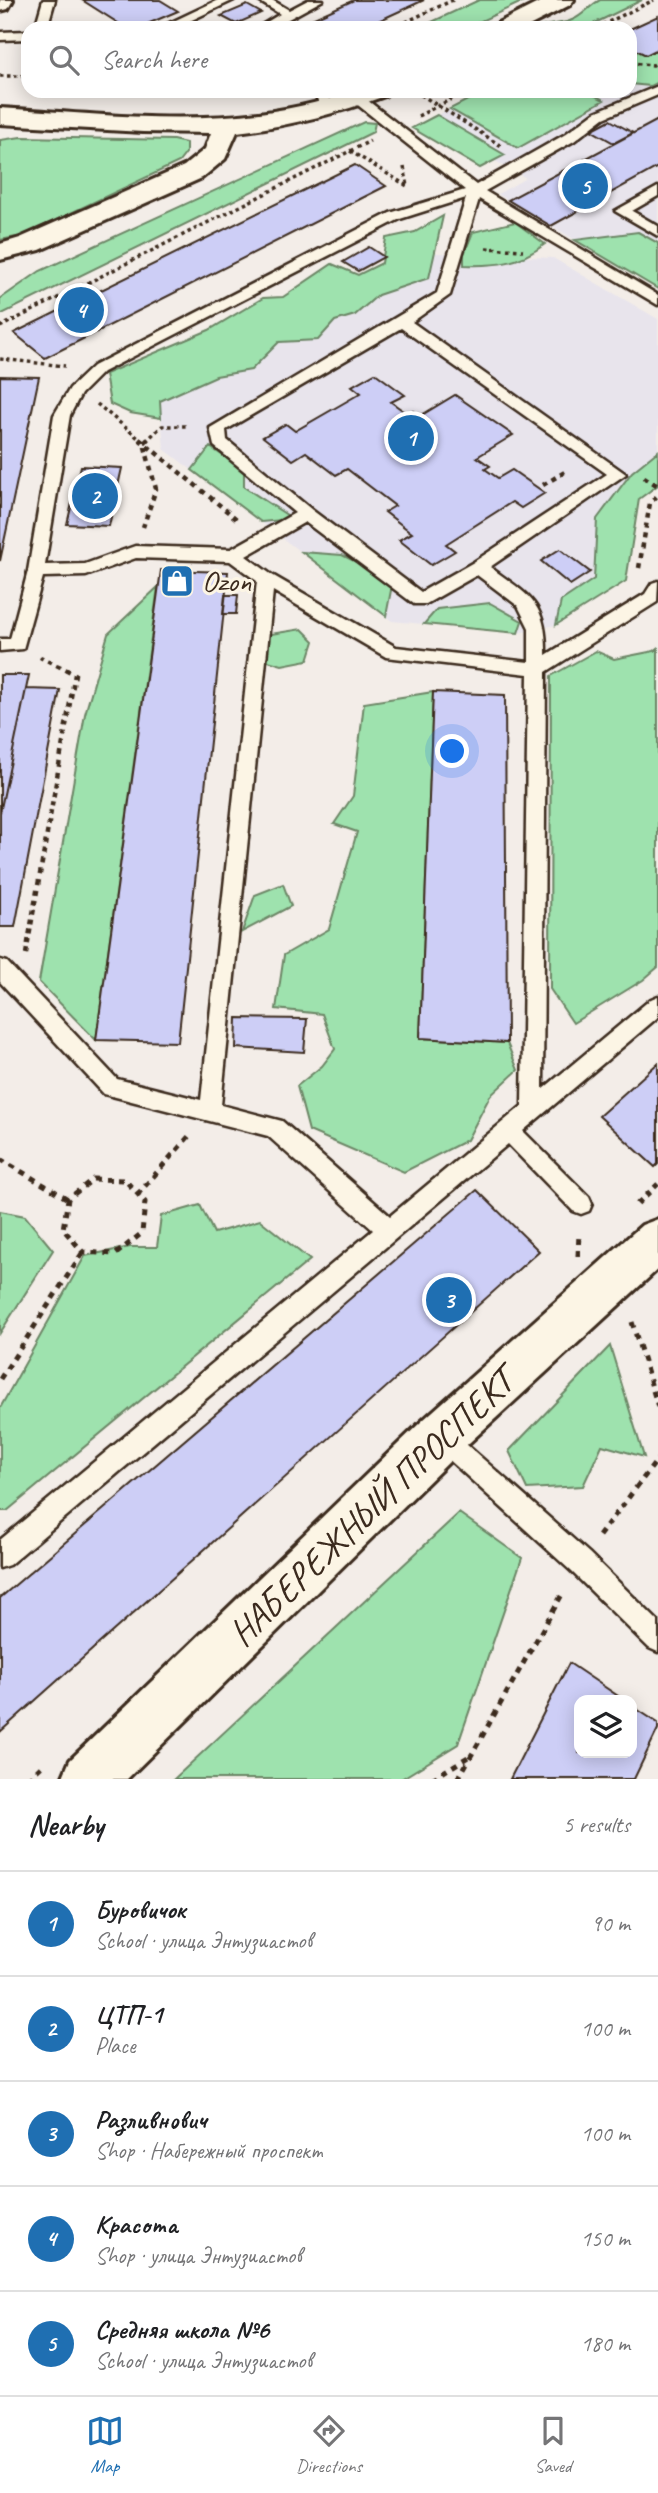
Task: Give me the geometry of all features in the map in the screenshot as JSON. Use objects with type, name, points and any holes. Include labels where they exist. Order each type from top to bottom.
[{"type":"main road","points":[[520,21],[562,0]]},
{"type":"main road","points":[[0,116],[258,124],[324,101],[346,98]]},
{"type":"main road","points":[[0,252],[30,244],[193,172],[216,153],[224,137],[225,125]]},
{"type":"main road","name":"НАБЕРЕЖНЫЙ ПРОСПЕКТ","points":[[89,1779],[440,1437],[658,1240]]},
{"type":"lane","points":[[43,21],[49,0]]},
{"type":"lane","points":[[184,21],[228,0]]},
{"type":"lane","points":[[263,0],[288,14]]},
{"type":"lane","points":[[276,21],[317,0]]},
{"type":"lane","points":[[0,36],[21,36]]},
{"type":"lane","points":[[637,98],[658,90]]},
{"type":"lane","points":[[369,98],[394,129],[475,191],[658,300]]},
{"type":"lane","points":[[0,645],[17,645],[36,571],[62,415],[75,391],[98,369],[395,216],[475,191],[569,138],[579,127],[636,98]]},
{"type":"lane","points":[[402,322],[618,474],[421,600],[306,514],[219,442],[218,428],[402,322],[443,295],[475,191]]},
{"type":"lane","points":[[658,191],[622,211],[658,232]]},
{"type":"lane","points":[[36,571],[86,570],[135,552],[234,555],[306,514]]},
{"type":"lane","points":[[234,555],[266,579],[392,653],[537,669],[651,598],[658,587]]},
{"type":"lane","points":[[478,566],[524,602],[538,628],[532,1111]]},
{"type":"lane","points":[[210,1112],[266,579]]},
{"type":"lane","points":[[0,968],[111,1087],[274,1128],[388,1229]]},
{"type":"lane","points":[[0,1556],[658,1005]]},
{"type":"lane","points":[[508,1130],[581,1204]]},
{"type":"lane","points":[[440,1437],[655,1629]]},
{"type":"path","points":[[408,21],[453,0]]},
{"type":"path","points":[[610,21],[654,0]]},
{"type":"path","points":[[637,64],[653,65],[658,62]]},
{"type":"path","points":[[0,76],[21,76]]},
{"type":"path","points":[[425,98],[528,162]]},
{"type":"path","points":[[0,327],[453,98]]},
{"type":"path","points":[[350,151],[409,187]]},
{"type":"path","points":[[0,359],[98,369]]},
{"type":"path","points":[[75,391],[106,409],[261,539]]},
{"type":"path","points":[[144,443],[162,426],[187,426]]},
{"type":"path","points":[[135,552],[156,489],[144,443]]},
{"type":"path","points":[[638,574],[650,503],[658,495]]},
{"type":"path","points":[[17,645],[75,674],[20,989]]},
{"type":"path","points":[[137,1195],[210,1112]]},
{"type":"path","points":[[0,1159],[68,1199]]},
{"type":"path","points":[[93,1179],[125,1180],[145,1202],[142,1233],[116,1254],[83,1252],[63,1230],[68,1199],[93,1179]]},
{"type":"path","points":[[0,1379],[83,1252]]},
{"type":"path","points":[[458,1779],[580,1562],[658,1459]]},
{"type":"path","points":[[432,1779],[473,1754]]},
{"type":"shaded area","points":[[658,71],[658,289],[498,194],[526,178],[495,161],[480,168],[412,128],[471,98],[637,98],[637,84]]},
{"type":"shaded area","points":[[414,252],[553,258],[658,319],[658,485],[639,499],[626,581],[556,625],[518,633],[392,621],[164,449],[159,392]]},
{"type":"green space","points":[[479,0],[526,0],[481,21],[434,21]]},
{"type":"green space","points":[[600,0],[642,0],[599,21],[569,21]]},
{"type":"green space","points":[[658,49],[658,82],[650,86],[637,85],[637,50],[646,55]]},
{"type":"green space","points":[[471,98],[604,100],[518,148],[450,109]]},
{"type":"green space","points":[[437,115],[505,155],[480,168],[412,128]]},
{"type":"green space","points":[[364,122],[375,123],[373,132],[0,315],[0,299],[40,271]]},
{"type":"green space","points":[[21,137],[173,140],[186,143],[186,153],[179,162],[22,236],[0,240],[0,140]]},
{"type":"green space","points":[[443,216],[429,278],[378,295],[355,315],[335,321],[318,340],[279,342],[251,370],[216,376],[160,401],[161,418],[130,413],[110,404],[105,374],[209,330],[263,298],[283,297],[332,264],[358,275],[382,263],[386,238],[415,232]]},
{"type":"green space","points":[[515,222],[545,244],[516,260],[486,265],[464,265],[464,254],[473,232]]},
{"type":"green space","points":[[638,232],[658,243],[658,289],[575,240]]},
{"type":"green space","points":[[210,447],[244,470],[244,487],[293,519],[261,522],[192,470]]},
{"type":"green space","points":[[658,451],[658,485],[639,499],[626,581],[556,625],[561,601],[594,579],[597,519],[632,472]]},
{"type":"green space","points":[[302,552],[342,555],[393,580],[386,616]]},
{"type":"green space","points":[[158,587],[96,1040],[39,982],[85,714],[108,634]]},
{"type":"green space","points":[[490,603],[522,621],[518,633],[424,624],[437,609]]},
{"type":"green space","points":[[302,629],[314,641],[308,660],[282,665],[254,657],[271,634]]},
{"type":"green space","points":[[658,648],[658,967],[643,980],[573,1023],[550,989],[551,676],[596,651],[614,659]]},
{"type":"green space","points":[[433,692],[420,1038],[507,1043],[518,1070],[490,1096],[467,1140],[404,1172],[309,1131],[297,1086],[322,1066],[335,1049],[322,1014],[276,1009],[284,955],[329,929],[357,832],[334,824],[353,796],[364,703]]},
{"type":"green space","points":[[283,884],[291,906],[242,932],[255,895]]},
{"type":"green space","points":[[200,1205],[214,1233],[260,1220],[310,1260],[7,1511],[0,1511],[0,1408],[85,1256],[130,1247],[157,1247],[161,1216]]},
{"type":"green space","points":[[0,1211],[25,1216],[53,1250],[0,1333]]},
{"type":"green space","points":[[610,1346],[644,1457],[602,1445],[583,1486],[527,1489],[509,1451]]},
{"type":"green space","points":[[459,1513],[522,1558],[458,1744],[401,1779],[174,1779]]},
{"type":"building","points":[[82,0],[160,0],[178,11],[154,21],[115,21]]},
{"type":"building","points":[[354,0],[424,0],[378,21],[308,21]]},
{"type":"building","points":[[247,5],[261,13],[243,21],[230,21],[221,16]]},
{"type":"building","points":[[658,16],[658,49],[646,55],[637,50],[637,26]]},
{"type":"building","points":[[610,120],[633,133],[614,143],[591,130]]},
{"type":"building","points":[[658,120],[658,167],[551,226],[508,200]]},
{"type":"building","points":[[355,165],[386,186],[45,358],[14,333]]},
{"type":"building","points":[[369,247],[384,257],[358,271],[343,262]]},
{"type":"building","points":[[375,373],[405,395],[391,402],[408,414],[413,411],[420,416],[455,395],[513,435],[477,457],[490,466],[485,469],[498,478],[512,470],[545,493],[521,508],[512,502],[446,544],[455,551],[431,565],[399,540],[412,533],[385,512],[395,506],[347,469],[336,475],[306,452],[293,460],[263,437],[286,424],[295,431],[361,393],[352,386]]},
{"type":"building","points":[[0,376],[39,377],[0,561]]},
{"type":"building","points":[[81,466],[122,468],[109,526],[67,524]]},
{"type":"building","points":[[560,549],[590,572],[570,585],[541,561]]},
{"type":"building","points":[[161,570],[228,572],[178,1042],[96,1040]]},
{"type":"building","points":[[225,595],[238,595],[236,614],[223,614]]},
{"type":"building","points":[[0,675],[29,675],[0,813]]},
{"type":"building","points":[[26,689],[60,690],[15,927],[0,927],[0,813]]},
{"type":"building","points":[[433,692],[505,695],[507,1043],[420,1038]]},
{"type":"building","points":[[237,1018],[307,1019],[304,1052],[236,1048]]},
{"type":"building","points":[[658,1063],[658,1164],[655,1167],[599,1116]]},
{"type":"building","points":[[477,1190],[539,1251],[0,1732],[0,1598]]},
{"type":"building","points":[[569,1663],[617,1695],[574,1695],[574,1758],[637,1758],[637,1709],[658,1723],[658,1729],[634,1779],[510,1779]]},
{"type":"place","name":"Средняя школа №6","points":[[585,186]]},
{"type":"place","name":"Красота","points":[[81,310]]},
{"type":"place","name":"Буровичок","points":[[411,438]]},
{"type":"place","name":"ЦТП-1","points":[[95,496]]},
{"type":"place","name":"Ozon","points":[[177,581]]},
{"type":"place","name":"Разливнович","points":[[449,1300]]}]
